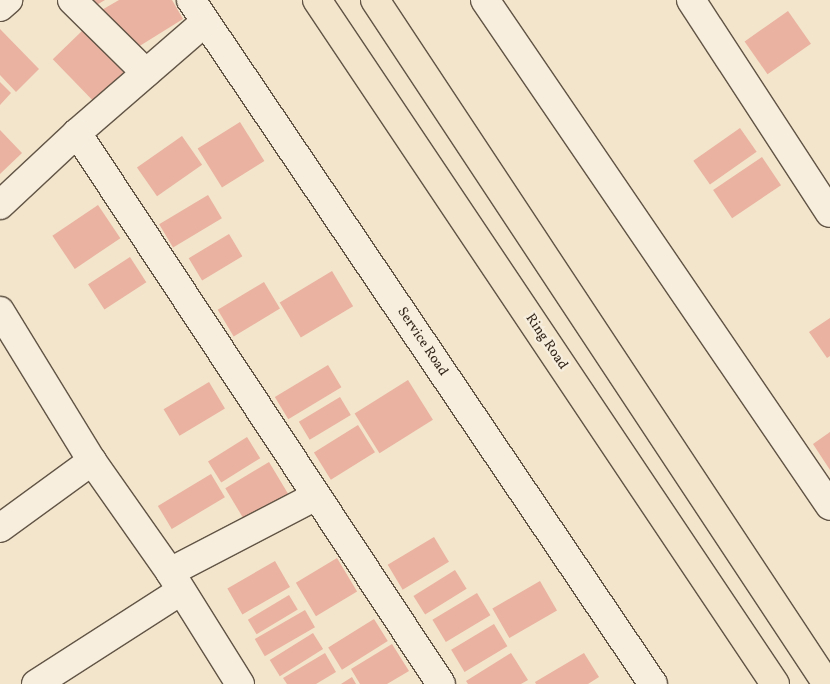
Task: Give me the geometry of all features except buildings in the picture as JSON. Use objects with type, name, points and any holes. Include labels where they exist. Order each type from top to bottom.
[{"type":"main road","name":"Ring Road","points":[[318,0],[775,684]]},
{"type":"main road","points":[[375,0],[827,684]]},
{"type":"street","points":[[0,7],[8,0]]},
{"type":"street","points":[[72,0],[146,73]]},
{"type":"street","points":[[485,0],[830,506]]},
{"type":"street","points":[[691,0],[830,213]]},
{"type":"street","points":[[0,205],[146,73],[198,11]]},
{"type":"street","name":"Service Road","points":[[198,11],[653,684]]},
{"type":"street","points":[[78,133],[441,684]]},
{"type":"street","points":[[0,311],[92,461],[175,582],[240,684]]},
{"type":"street","points":[[4,519],[92,461]]},
{"type":"street","points":[[36,684],[175,582],[316,496]]}]
